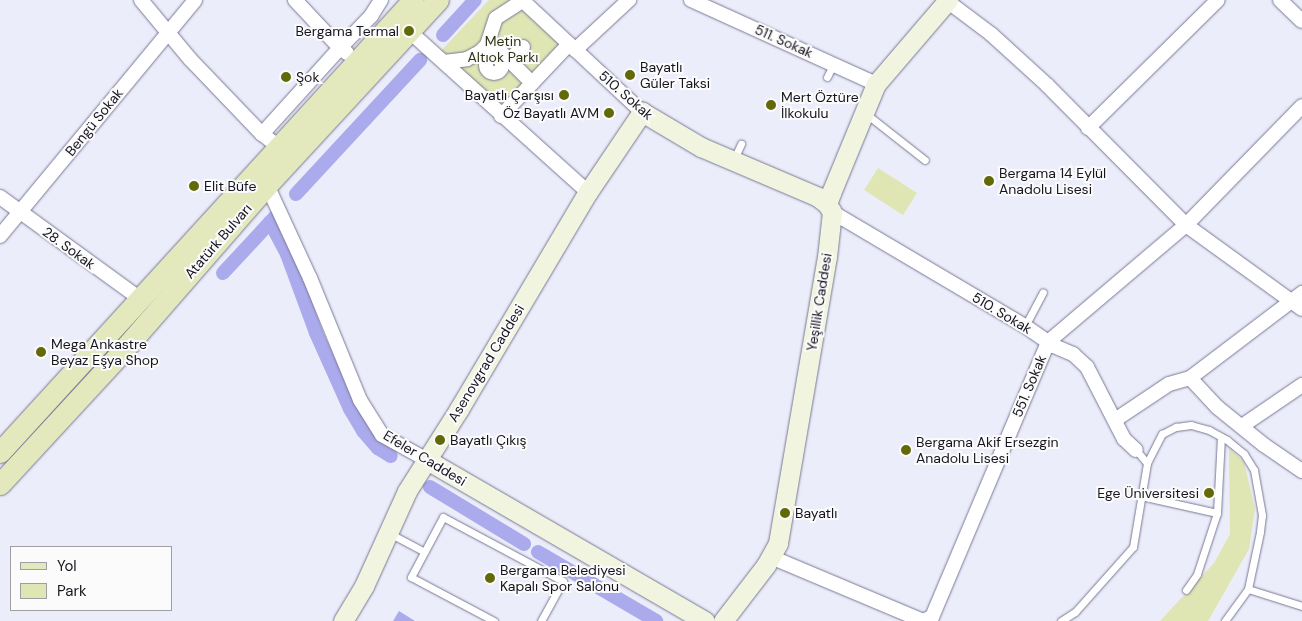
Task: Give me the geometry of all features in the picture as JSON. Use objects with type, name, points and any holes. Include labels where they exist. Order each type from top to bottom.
[{"type":"main road","name":"Atatürk Bulvarı","points":[[0,452],[139,298],[270,140],[357,61],[413,0]]},
{"type":"main road","name":"Atatürk Bulvarı","points":[[0,484],[118,356],[267,185],[438,0]]},
{"type":"main road","name":"Yeşillik Caddesi","points":[[723,621],[771,557],[778,543],[787,503],[826,266],[829,208],[876,84],[947,0]]},
{"type":"main road","name":"510. Sokak","points":[[642,112],[701,147],[818,197],[829,208]]},
{"type":"main road","name":"Asenovgrad Caddesi","points":[[343,621],[364,586],[408,491],[588,192],[642,112]]},
{"type":"main road","name":"Efeler Caddesi","points":[[427,460],[705,621]]},
{"type":"street","points":[[141,0],[190,58],[270,140],[340,48],[371,16],[381,0]]},
{"type":"street","name":"Bengü Sokak","points":[[0,236],[168,30],[195,0]]},
{"type":"street","points":[[295,0],[340,48],[357,61]]},
{"type":"street","points":[[502,116],[532,83],[569,48],[629,0]]},
{"type":"street","name":"511. Sokak","points":[[692,0],[834,63],[876,84]]},
{"type":"street","points":[[947,0],[991,34],[1047,85],[1186,225],[1299,301],[1190,378],[1168,384],[1116,420]]},
{"type":"street","points":[[1088,128],[1218,0]]},
{"type":"street","points":[[1280,0],[1302,21]]},
{"type":"street","points":[[520,2],[496,18],[489,40],[497,57],[532,83]]},
{"type":"street","name":"510. Sokak","points":[[520,2],[642,112]]},
{"type":"street","points":[[409,31],[588,192]]},
{"type":"street","points":[[444,62],[497,57],[523,47]]},
{"type":"street","points":[[472,88],[497,57]]},
{"type":"street","name":"551. Sokak","points":[[771,557],[924,621],[932,617],[1048,342],[1186,225],[1302,106]]},
{"type":"street","name":"Efeler Caddesi","points":[[267,185],[310,278],[360,400],[382,435],[427,460]]},
{"type":"street","name":"28. Sokak","points":[[0,197],[139,298]]},
{"type":"street","name":"510. Sokak","points":[[829,208],[1048,342],[1074,354],[1087,367],[1116,420],[1124,439],[1136,450]]},
{"type":"street","points":[[1190,378],[1217,406],[1264,445],[1302,471]]},
{"type":"street","points":[[1242,426],[1302,385]]},
{"type":"lane","points":[[827,77],[834,63]]},
{"type":"lane","points":[[865,112],[926,160]]},
{"type":"lane","points":[[733,161],[741,144]]},
{"type":"lane","points":[[1024,326],[1043,292]]},
{"type":"lane","points":[[1061,621],[1076,612],[1133,547],[1147,463],[1162,434],[1176,427],[1191,425],[1221,436],[1244,454],[1254,470],[1260,492],[1262,515],[1248,589],[1225,621]]},
{"type":"lane","points":[[1186,590],[1197,574],[1217,513],[1221,436]]},
{"type":"lane","points":[[1136,450],[1147,463]]},
{"type":"lane","points":[[1142,496],[1217,513]]},
{"type":"lane","points":[[494,621],[411,577],[443,517],[563,581],[541,621]]},
{"type":"lane","points":[[388,532],[424,552]]},
{"type":"lane","points":[[1248,589],[1302,606]]},
{"type":"green space","name":"Metin Altıok Parkı","points":[[489,0],[522,0],[569,44],[501,116],[437,55]]},
{"type":"green space","points":[[878,168],[917,193],[903,215],[864,190]]},
{"type":"green space","points":[[1229,448],[1244,462],[1255,509],[1249,549],[1208,621],[1160,621],[1214,563],[1230,534]]},
{"type":"water","points":[[399,611],[415,621],[393,621]]},
{"type":"waterway","points":[[443,35],[475,0]]},
{"type":"waterway","points":[[296,194],[420,60]]},
{"type":"waterway","points":[[223,273],[275,217]]},
{"type":"waterway","points":[[270,222],[287,254],[316,333],[350,409],[363,431],[378,448],[391,456]]},
{"type":"waterway","points":[[430,487],[524,544]]},
{"type":"waterway","points":[[538,552],[656,621]]},
{"type":"place","name":"Bergama Termal","points":[[409,31]]},
{"type":"place","name":"Bayatlı Güler Taksi","points":[[630,75]]},
{"type":"place","name":"Şok","points":[[286,77]]},
{"type":"place","name":"Bayatlı Çarşısı","points":[[564,95]]},
{"type":"place","name":"Mert Öztüre İlkokulu","points":[[771,105]]},
{"type":"place","name":"Öz Bayatlı AVM","points":[[609,113]]},
{"type":"place","name":"Bergama 14 Eylül Anadolu Lisesi","points":[[989,181]]},
{"type":"place","name":"Elit Büfe","points":[[194,186]]},
{"type":"place","name":"Mega Ankastre Beyaz Eşya Shop","points":[[41,352]]},
{"type":"place","name":"Bayatlı Çıkış","points":[[440,440]]},
{"type":"place","name":"Bergama Akif Ersezgin Anadolu Lisesi","points":[[906,450]]},
{"type":"place","name":"Ege Üniversitesi","points":[[1209,493]]},
{"type":"place","name":"Bayatlı","points":[[785,513]]},
{"type":"place","name":"Bergama Belediyesi Kapalı Spor Salonu","points":[[490,578]]}]
